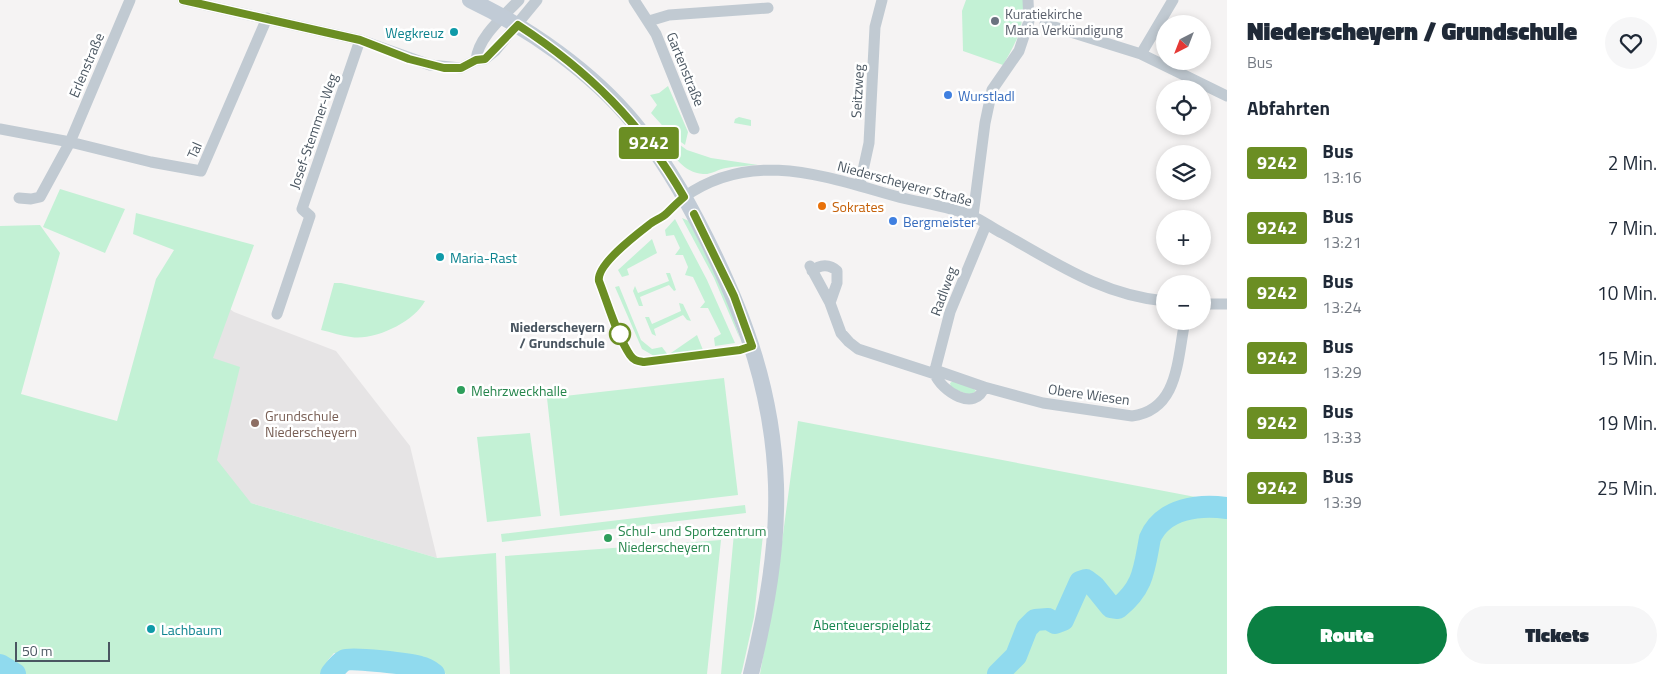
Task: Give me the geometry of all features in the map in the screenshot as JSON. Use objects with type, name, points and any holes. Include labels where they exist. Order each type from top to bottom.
[{"type":"main road","points":[[470,0],[504,16],[518,25],[584,74],[634,122],[653,147],[684,197],[734,296],[764,389],[771,422],[776,486],[775,535],[764,619],[751,674]]},
{"type":"street","name":"Erlenstraße","points":[[70,142],[130,0]]},
{"type":"street","points":[[183,0],[360,40],[409,59],[444,68],[461,68],[476,60],[485,59],[495,51],[518,25],[537,0]]},
{"type":"street","points":[[476,60],[477,51],[519,0]]},
{"type":"street","name":"Gartenstraße","points":[[634,0],[649,21],[694,129]]},
{"type":"street","name":"Seitzweg","points":[[860,184],[869,143],[875,28],[882,0]]},
{"type":"street","points":[[973,216],[985,123],[992,90],[1019,51],[1029,20],[1028,0]]},
{"type":"street","points":[[1141,54],[1173,0]]},
{"type":"street","name":"Gartenstraße","points":[[649,21],[669,15],[768,8]]},
{"type":"street","name":"Tal","points":[[0,129],[70,142],[151,162],[201,171],[268,18]]},
{"type":"street","points":[[1045,24],[1141,54],[1227,96]]},
{"type":"street","name":"Josef-Stemmer-Weg","points":[[277,314],[310,216],[302,209],[360,40]]},
{"type":"street","points":[[19,198],[36,199],[40,197],[70,142]]},
{"type":"street","name":"Niederscheyerer Straße","points":[[684,197],[720,178],[757,169],[804,173],[860,184],[973,216],[986,225],[1108,289],[1127,296],[1156,300]]},
{"type":"street","name":"Radlweg","points":[[935,372],[950,312],[986,225]]},
{"type":"street","name":"Obere Wiesen","points":[[830,303],[837,283],[837,271],[833,267],[817,266],[811,269],[830,303],[841,333],[858,349],[1043,403],[1132,416],[1145,414],[1156,409],[1168,395],[1183,330]]},
{"type":"street","points":[[1211,304],[1227,304]]},
{"type":"street","name":"Obere Wiesen","points":[[935,372],[943,387],[958,396],[976,398],[980,396],[984,387]]},
{"type":"shaded area","name":"Grundschule Niederscheyern","points":[[170,265],[234,312],[336,351],[410,446],[437,558],[251,503],[128,400]]},
{"type":"green space","points":[[966,0],[1023,0],[1019,34],[1003,65],[963,51],[962,11]]},
{"type":"green space","points":[[668,86],[688,132],[685,145],[670,134],[651,113],[657,105],[650,95],[659,93]]},
{"type":"green space","points":[[739,117],[751,120],[751,126],[734,123],[735,119]]},
{"type":"green space","points":[[669,137],[687,150],[711,158],[758,165],[730,167],[706,174],[696,173],[684,167],[675,157],[664,139]]},
{"type":"green space","points":[[60,189],[125,209],[105,253],[43,227]]},
{"type":"green space","points":[[136,213],[254,245],[213,358],[240,367],[217,460],[251,503],[437,558],[496,553],[500,674],[446,674],[431,663],[427,674],[422,674],[411,665],[394,663],[364,653],[349,655],[334,653],[328,660],[324,674],[0,674],[0,226],[40,225],[60,253],[21,394],[117,421],[156,279],[174,250],[133,234]]},
{"type":"green space","points":[[682,218],[689,221],[728,300],[740,339],[714,278]]},
{"type":"green space","points":[[675,219],[707,280],[735,343],[715,346],[714,338],[721,334],[708,308],[700,308],[705,302],[693,277],[685,275],[688,267],[683,255],[675,255],[680,248],[674,235],[666,236],[665,230]]},
{"type":"green space","points":[[652,239],[657,253],[627,269],[629,275],[622,277],[618,270]]},
{"type":"green space","points":[[666,273],[670,273],[676,290],[674,291],[669,285],[640,297],[643,306],[639,306],[633,291],[635,286],[638,293],[669,281]]},
{"type":"green space","points":[[334,283],[425,301],[420,309],[403,323],[382,333],[360,337],[344,336],[321,330]]},
{"type":"green space","points":[[619,286],[641,340],[652,349],[662,347],[668,354],[654,356],[642,349],[615,287]]},
{"type":"green space","points":[[679,303],[683,304],[691,321],[687,320],[683,315],[654,329],[656,336],[652,334],[645,317],[649,317],[652,324],[681,311]]},
{"type":"green space","points":[[697,335],[703,350],[669,354]]},
{"type":"green space","points":[[724,378],[738,495],[560,516],[547,398]]},
{"type":"green space","points":[[953,381],[973,388],[976,391],[970,395],[951,388],[950,383]]},
{"type":"green space","name":"Abenteuerspielplatz","points":[[798,421],[1227,503],[1227,674],[760,674],[780,557]]},
{"type":"green space","points":[[530,433],[541,516],[487,522],[477,437]]},
{"type":"green space","points":[[745,505],[746,513],[502,542],[501,534]]},
{"type":"green space","points":[[764,526],[754,617],[742,671],[741,674],[721,674],[734,533]]},
{"type":"green space","points":[[721,540],[707,674],[510,674],[505,556]]},
{"type":"waterway","points":[[998,674],[1016,656],[1027,628],[1035,620],[1048,619],[1055,623],[1063,620],[1080,582],[1086,580],[1094,586],[1111,607],[1118,608],[1127,600],[1142,577],[1150,538],[1164,520],[1183,510],[1205,507],[1227,508]]},
{"type":"waterway","points":[[331,674],[337,666],[350,659],[414,666],[434,674]]},
{"type":"waterway","points":[[0,665],[15,674]]},
{"type":"bus line","name":"9242","points":[[183,0],[360,40],[409,59],[444,68],[461,68],[476,60],[485,59],[495,51],[518,25],[584,74],[634,122],[653,147],[684,197],[665,215],[650,224],[630,241],[600,270],[599,281],[620,334],[630,355],[636,361],[644,362],[740,350],[752,346],[734,296],[694,214]]},
{"type":"place","name":"Kuratiekirche Maria Verkündigung","points":[[995,21]]},
{"type":"place","name":"Wegkreuz","points":[[454,32]]},
{"type":"place","name":"Wurstladl","points":[[948,95]]},
{"type":"place","name":"Sokrates","points":[[822,206]]},
{"type":"place","name":"Bergmeister","points":[[893,221]]},
{"type":"place","name":"Maria-Rast","points":[[440,257]]},
{"type":"place","name":"Niederscheyern / Grundschule","points":[[620,334]]},
{"type":"place","name":"Mehrzweckhalle","points":[[461,390]]},
{"type":"place","name":"Grundschule Niederscheyern","points":[[255,423]]},
{"type":"place","name":"Schul- und Sportzentrum Niederscheyern","points":[[608,538]]},
{"type":"place","name":"Lachbaum","points":[[151,629]]}]
